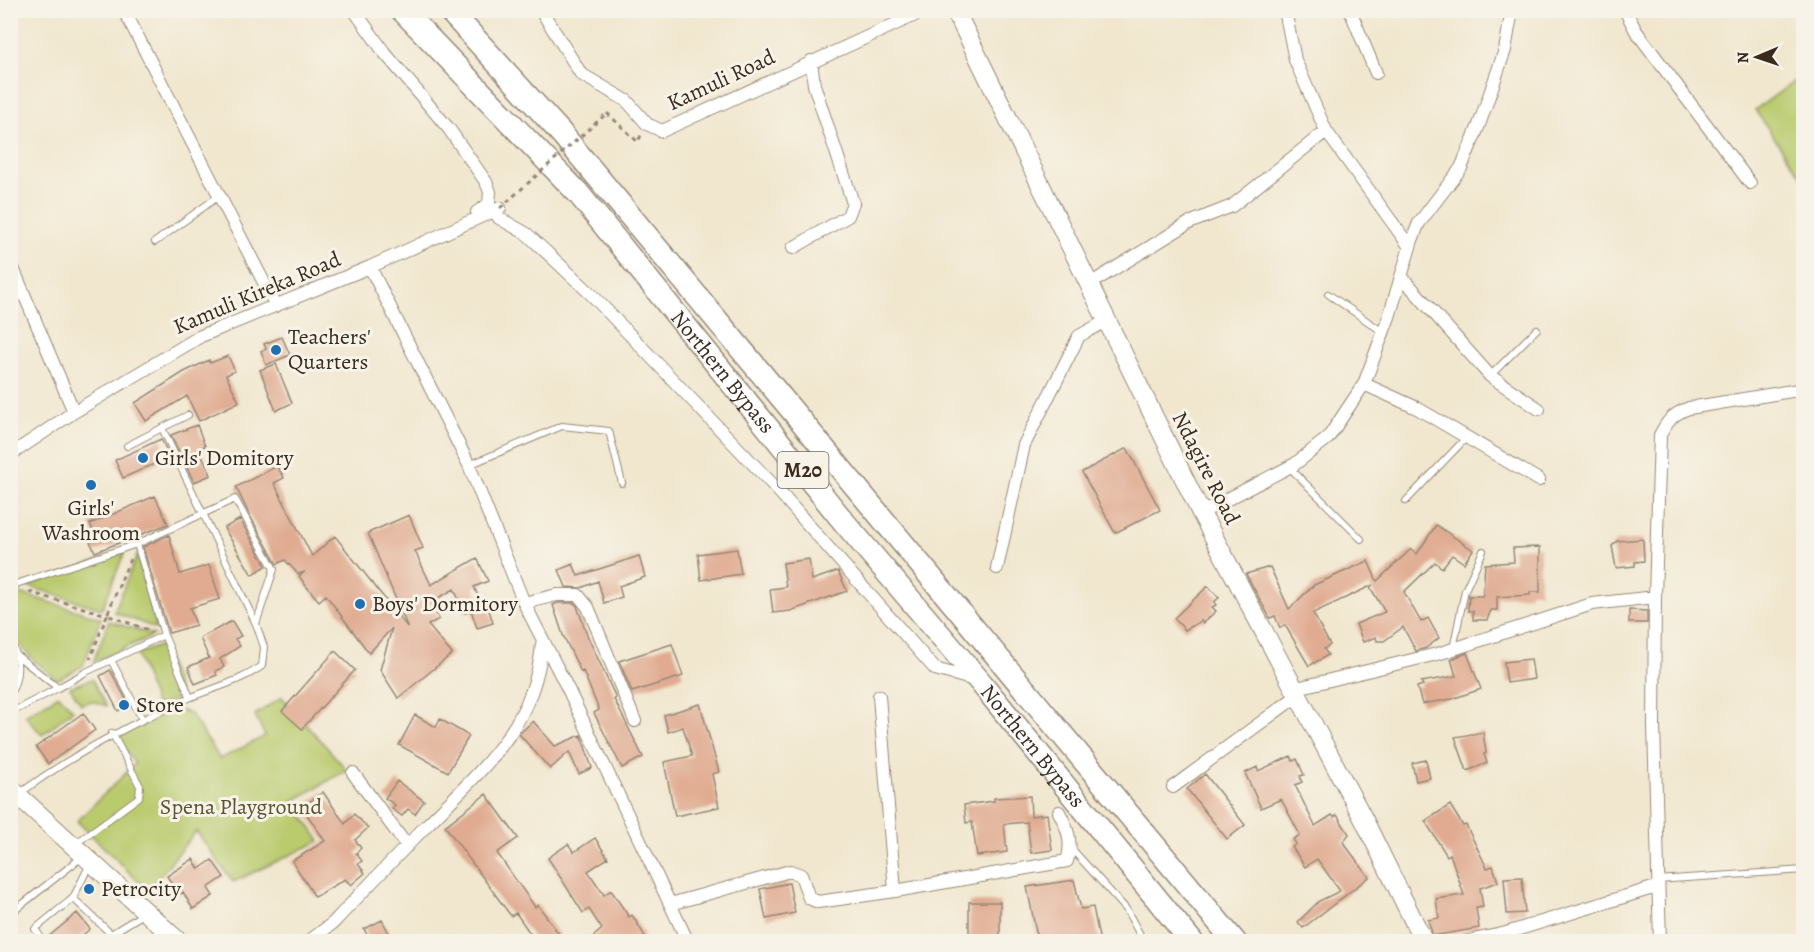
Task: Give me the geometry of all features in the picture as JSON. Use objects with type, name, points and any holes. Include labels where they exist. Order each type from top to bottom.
[{"type":"highway","name":"Northern Bypass","points":[[402,10],[578,193],[844,522],[979,681],[1191,942]]},
{"type":"highway","name":"Northern Bypass","points":[[449,10],[561,133],[1235,942]]},
{"type":"street","points":[[124,10],[276,306]]},
{"type":"street","points":[[354,10],[384,52],[449,129],[486,182],[490,192],[489,204],[485,209],[457,220],[459,226]]},
{"type":"street","name":"Kamuli Road","points":[[541,10],[581,74],[627,101],[647,124],[662,131],[926,10]]},
{"type":"street","name":"Ndagire Road","points":[[955,10],[1201,513],[1364,820],[1424,942]]},
{"type":"street","points":[[1285,10],[1295,60],[1326,131],[1410,247]]},
{"type":"street","points":[[1350,10],[1376,73]]},
{"type":"street","points":[[1201,513],[1289,467],[1328,438],[1364,384],[1419,223],[1461,168],[1505,50],[1512,10]]},
{"type":"street","points":[[1625,10],[1636,31],[1750,183]]},
{"type":"street","points":[[794,248],[848,216],[853,203],[814,85],[811,61]]},
{"type":"street","points":[[1088,285],[1189,223],[1232,206],[1326,131]]},
{"type":"street","points":[[497,209],[499,218],[527,234],[591,294],[775,487],[935,669],[979,681]]},
{"type":"street","name":"Kamuli Kireka Road","points":[[10,455],[74,412],[201,336],[370,267],[497,209]]},
{"type":"street","points":[[10,261],[74,412]]},
{"type":"street","points":[[370,267],[469,465],[524,603],[568,689],[688,942]]},
{"type":"street","points":[[1402,277],[1490,376],[1539,409]]},
{"type":"street","points":[[997,568],[1024,445],[1079,336],[1106,321]]},
{"type":"street","points":[[1364,384],[1417,408],[1539,480]]},
{"type":"street","points":[[1660,942],[1656,884],[1655,597],[1660,435],[1673,414],[1689,408],[1803,389]]},
{"type":"street","points":[[524,603],[557,595],[578,595],[588,608],[635,721]]},
{"type":"street","points":[[1173,787],[1295,692],[1453,650],[1592,604],[1655,597]]},
{"type":"street","points":[[308,942],[333,923],[488,763],[512,733],[535,689],[542,642]]},
{"type":"street","points":[[879,696],[895,891]]},
{"type":"street","points":[[353,772],[406,846]]},
{"type":"street","points":[[15,791],[179,942]]},
{"type":"street","points":[[670,904],[790,871],[801,874],[809,898],[818,902],[1067,861],[1071,848],[1066,825],[1059,812]]},
{"type":"street","points":[[1464,942],[1506,933],[1656,884]]},
{"type":"lane","points":[[155,242],[219,196]]},
{"type":"lane","points":[[1328,294],[1383,333]]},
{"type":"lane","points":[[1490,376],[1537,329]]},
{"type":"lane","points":[[127,446],[188,415]]},
{"type":"lane","points":[[469,465],[562,426],[609,430],[622,483]]},
{"type":"lane","points":[[15,791],[112,733],[190,697],[248,676],[262,666],[264,647],[256,624],[162,428]]},
{"type":"lane","points":[[1406,501],[1466,439]]},
{"type":"lane","points":[[1289,467],[1361,539]]},
{"type":"lane","points":[[10,586],[137,544],[235,499],[274,569],[256,624]]},
{"type":"lane","points":[[137,544],[164,635],[190,697]]},
{"type":"lane","points":[[1453,650],[1465,590],[1484,551]]},
{"type":"lane","points":[[10,713],[86,672],[164,635]]},
{"type":"lane","points":[[10,638],[18,656],[16,684],[10,694]]},
{"type":"lane","points":[[10,650],[58,688]]},
{"type":"lane","points":[[111,660],[142,719]]},
{"type":"lane","points":[[10,914],[84,853],[139,796],[140,786],[112,733]]},
{"type":"lane","points":[[1071,848],[1126,909],[1144,942]]},
{"type":"lane","points":[[45,942],[36,929],[73,898],[84,853]]},
{"type":"lane","points":[[1656,884],[1803,870]]},
{"type":"lane","points":[[73,898],[111,934]]},
{"type":"lane","points":[[103,942],[111,934],[147,912]]},
{"type":"path","points":[[497,209],[607,113],[638,142],[647,124]]},
{"type":"path","points":[[86,672],[106,615],[137,544]]},
{"type":"path","points":[[21,590],[164,635]]},
{"type":"green space","points":[[1803,75],[1803,179],[1755,110]]},
{"type":"green space","points":[[125,551],[102,609],[27,586]]},
{"type":"green space","points":[[137,555],[157,629],[114,612]]},
{"type":"green space","points":[[13,591],[101,618],[83,666],[57,680],[26,652],[15,635],[11,610]]},
{"type":"green space","points":[[109,621],[154,635],[93,662]]},
{"type":"green space","points":[[162,645],[181,697],[156,706],[137,654]]},
{"type":"green space","points":[[92,679],[106,706],[92,701],[81,704],[70,687]]},
{"type":"green space","points":[[59,695],[73,710],[42,735],[25,715]]},
{"type":"green space","name":"Spena Playground","points":[[282,697],[347,770],[293,801],[320,841],[233,882],[196,831],[148,891],[77,821],[135,764],[116,736],[176,709],[190,713],[220,759],[265,736],[255,715]]},
{"type":"building","name":"Teachers' Quarters","points":[[282,337],[290,355],[266,365],[261,351],[266,349],[264,344]]},
{"type":"building","points":[[228,356],[235,371],[226,375],[239,402],[199,421],[187,396],[146,421],[135,403],[184,372],[209,360],[210,363]]},
{"type":"building","points":[[276,364],[292,403],[276,411],[260,370]]},
{"type":"building","points":[[197,425],[205,446],[199,448],[211,475],[194,482],[171,435]]},
{"type":"building","name":"Girls' Domitory","points":[[161,439],[170,457],[123,478],[115,460]]},
{"type":"building","points":[[1127,448],[1160,510],[1115,533],[1082,472]]},
{"type":"building","points":[[277,466],[284,478],[274,483],[312,556],[335,536],[408,628],[368,533],[409,515],[423,548],[415,551],[431,585],[477,558],[488,581],[474,587],[485,611],[489,610],[493,623],[477,628],[471,610],[465,613],[454,589],[431,602],[439,619],[428,625],[452,654],[398,698],[380,670],[392,628],[369,653],[326,595],[319,601],[306,586],[299,576],[305,572],[298,574],[285,560],[277,564],[249,514],[236,487]]},
{"type":"building","points":[[155,496],[168,524],[95,552],[87,535],[94,533],[90,524]]},
{"type":"building","points":[[240,519],[266,566],[252,575],[224,528]]},
{"type":"building","points":[[1436,525],[1473,550],[1464,563],[1452,555],[1442,568],[1435,562],[1404,592],[1421,622],[1428,618],[1439,638],[1426,648],[1416,651],[1403,627],[1384,641],[1377,641],[1376,637],[1363,642],[1356,624],[1385,612],[1370,587],[1373,585],[1313,613],[1330,645],[1324,649],[1328,655],[1309,666],[1285,625],[1280,628],[1275,616],[1270,618],[1246,574],[1270,567],[1289,609],[1314,585],[1368,561],[1377,581],[1411,549],[1417,554]]},
{"type":"building","points":[[169,535],[180,574],[209,565],[220,599],[190,608],[196,625],[169,633],[143,547]]},
{"type":"building","points":[[1643,539],[1644,561],[1635,562],[1635,566],[1616,568],[1612,546],[1617,541]]},
{"type":"building","points":[[1540,547],[1540,592],[1530,592],[1530,595],[1497,597],[1497,610],[1491,610],[1487,620],[1473,620],[1473,611],[1468,611],[1469,596],[1483,596],[1485,564],[1514,562],[1513,548]]},
{"type":"building","points":[[737,549],[741,574],[701,580],[698,554]]},
{"type":"building","points":[[639,556],[645,577],[619,586],[622,597],[604,603],[598,581],[581,588],[566,587],[559,570],[573,564],[578,576]]},
{"type":"building","points":[[809,559],[812,580],[838,571],[847,591],[790,611],[773,613],[770,589],[786,587],[783,563]]},
{"type":"building","points":[[1208,586],[1219,598],[1214,602],[1216,605],[1212,607],[1216,611],[1203,623],[1201,621],[1185,630],[1174,618]]},
{"type":"building","points":[[574,603],[577,606],[587,635],[616,698],[614,699],[643,757],[622,768],[594,713],[599,710],[583,671],[581,672],[563,635],[553,605]]},
{"type":"building","points":[[1629,610],[1647,611],[1647,623],[1629,623]]},
{"type":"building","points":[[232,621],[241,636],[235,639],[240,646],[220,659],[224,667],[215,671],[217,675],[195,684],[188,667],[209,658],[200,638]]},
{"type":"building","points":[[672,644],[683,676],[632,692],[619,661]]},
{"type":"building","points":[[335,651],[355,670],[302,729],[282,711]]},
{"type":"building","points":[[1467,653],[1481,689],[1452,699],[1422,704],[1417,687],[1423,685],[1421,682],[1456,676],[1451,659]]},
{"type":"building","points":[[1531,659],[1534,679],[1507,683],[1504,662]]},
{"type":"building","points":[[110,670],[129,705],[118,711],[100,676]]},
{"type":"building","points":[[700,704],[719,772],[712,774],[719,807],[675,816],[664,762],[692,756],[683,727],[668,732],[664,715]]},
{"type":"building","points":[[83,713],[95,730],[48,764],[36,747]]},
{"type":"building","points":[[415,715],[436,727],[440,719],[469,736],[448,772],[399,745]]},
{"type":"building","points":[[533,721],[555,746],[581,735],[592,768],[579,774],[569,752],[550,769],[519,734]]},
{"type":"building","points":[[1483,732],[1486,753],[1484,754],[1487,763],[1467,771],[1455,737]]},
{"type":"building","points":[[1291,756],[1293,761],[1297,759],[1304,775],[1300,776],[1302,782],[1295,785],[1315,826],[1332,815],[1334,817],[1337,815],[1349,834],[1343,842],[1369,877],[1303,928],[1298,922],[1319,901],[1340,891],[1317,859],[1305,867],[1292,847],[1296,844],[1293,839],[1300,835],[1281,799],[1261,808],[1245,773],[1257,767],[1258,771]]},
{"type":"building","points":[[1426,760],[1430,778],[1416,781],[1412,763]]},
{"type":"building","points":[[1205,774],[1245,825],[1227,839],[1187,789]]},
{"type":"building","points":[[397,781],[424,801],[415,814],[408,809],[402,816],[392,809],[395,805],[385,798]]},
{"type":"building","points":[[323,792],[345,824],[354,814],[368,828],[355,840],[361,848],[356,853],[362,861],[358,864],[365,873],[351,885],[345,879],[315,897],[292,861],[325,841],[302,807]]},
{"type":"building","points":[[486,794],[518,838],[497,853],[535,907],[538,905],[565,942],[536,942],[516,913],[511,916],[445,826]]},
{"type":"building","points":[[1030,796],[1031,816],[1047,814],[1052,850],[1031,853],[1027,822],[1004,824],[1007,852],[977,856],[972,822],[966,823],[964,805],[994,801],[994,798]]},
{"type":"building","points":[[1450,805],[1463,826],[1466,825],[1487,868],[1493,866],[1498,882],[1480,888],[1483,907],[1476,908],[1479,928],[1433,936],[1428,920],[1439,918],[1436,899],[1464,895],[1450,854],[1447,856],[1425,821]]},
{"type":"building","points":[[595,838],[608,858],[588,871],[604,895],[611,890],[629,917],[632,915],[645,936],[637,942],[587,942],[602,929],[589,909],[583,913],[548,858],[568,844],[574,852]]},
{"type":"building","points":[[193,859],[199,869],[212,860],[224,877],[208,888],[213,896],[193,909],[183,892],[178,895],[167,876]]},
{"type":"building","points":[[1522,877],[1525,913],[1507,914],[1504,878]]},
{"type":"building","points":[[1074,880],[1081,909],[1093,907],[1100,942],[1038,942],[1027,887]]},
{"type":"building","points":[[789,883],[795,913],[766,919],[760,889]]},
{"type":"building","points":[[969,902],[1000,902],[1000,942],[969,942]]},
{"type":"building","points":[[77,913],[90,929],[74,942],[49,942],[47,938]]},
{"type":"building","points":[[382,920],[394,942],[371,942],[364,929]]},
{"type":"place","name":"Teachers' Quarters","points":[[276,350]]},
{"type":"place","name":"Girls' Domitory","points":[[143,458]]},
{"type":"place","name":"Girls' Washroom","points":[[91,485]]},
{"type":"place","name":"Boys' Dormitory","points":[[360,604]]},
{"type":"place","name":"Store","points":[[124,705]]},
{"type":"place","name":"Petrocity","points":[[89,889]]}]
